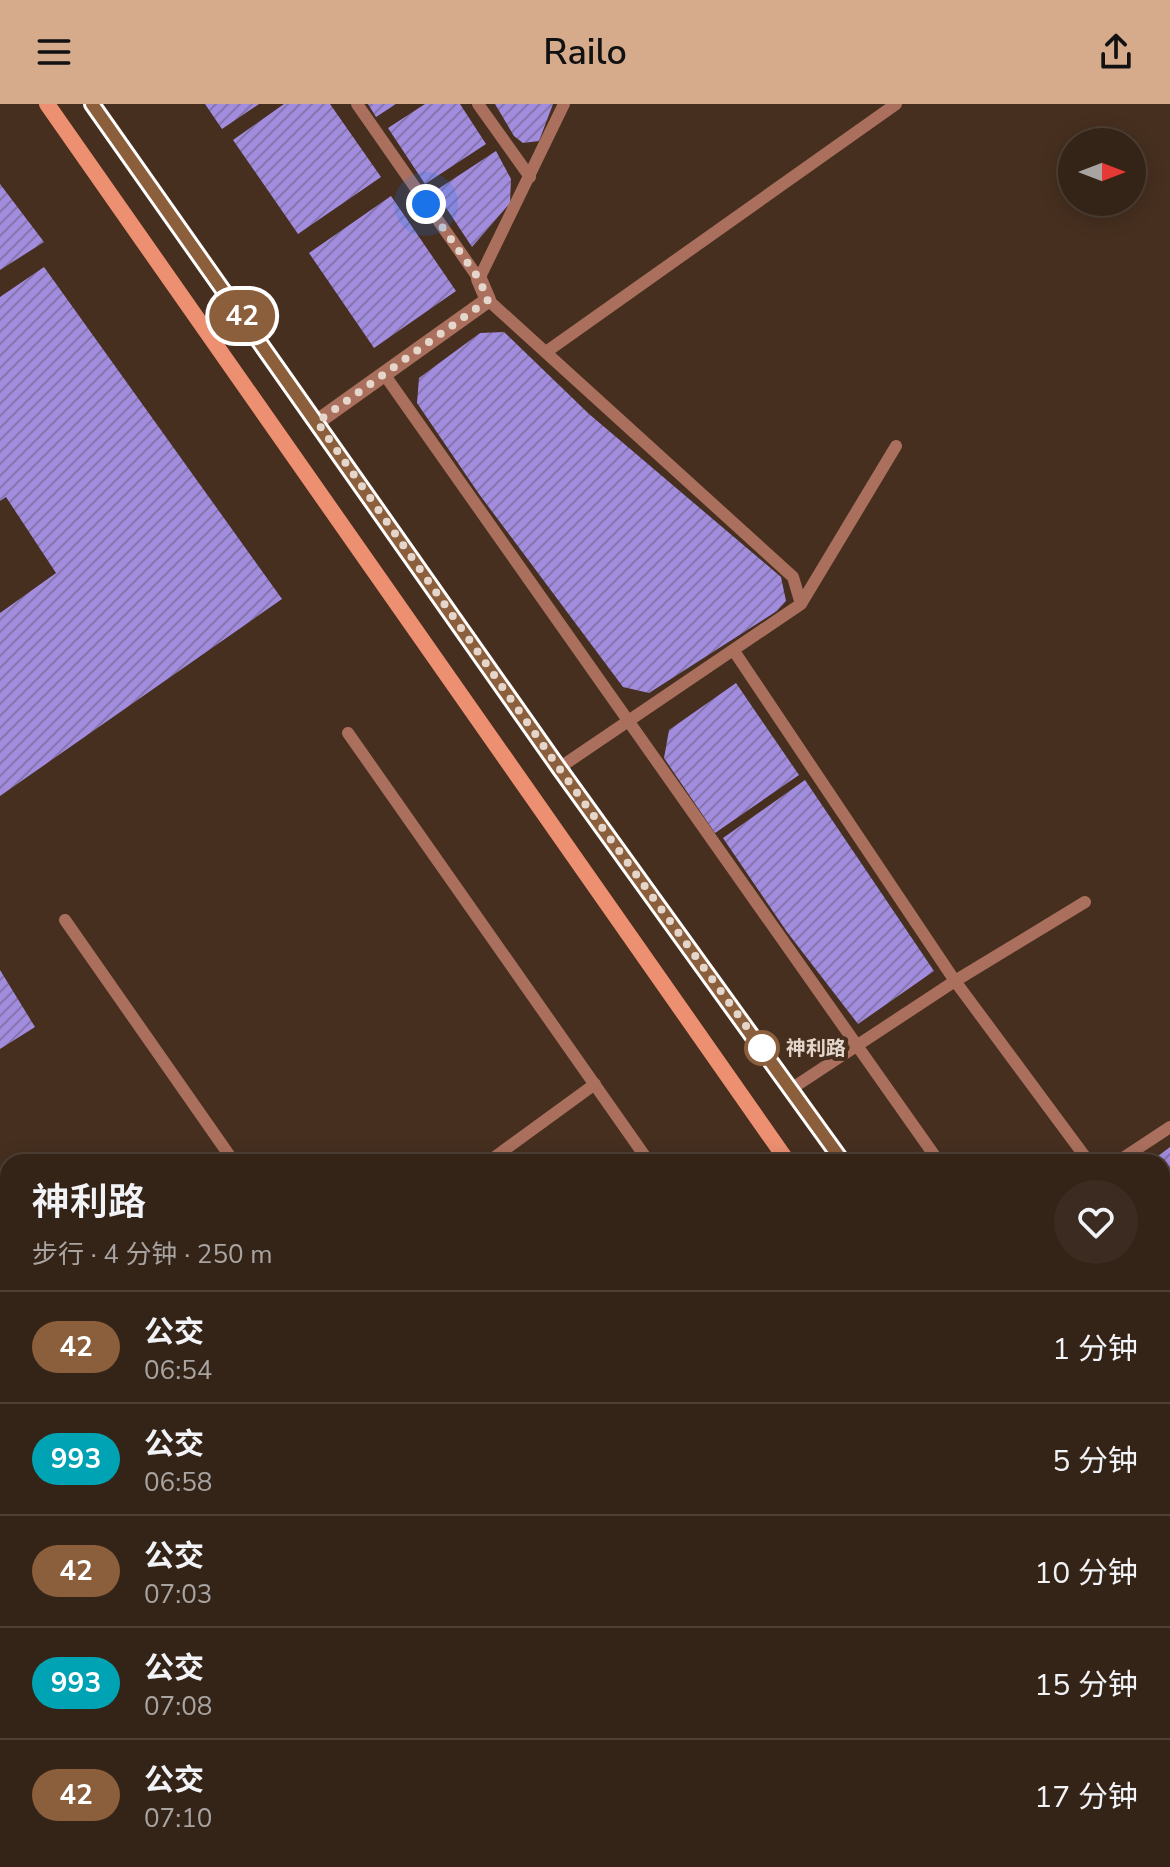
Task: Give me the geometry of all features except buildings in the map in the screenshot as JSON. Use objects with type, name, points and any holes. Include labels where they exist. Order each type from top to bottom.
[{"type":"main road","points":[[47,104],[782,1154]]},
{"type":"main road","points":[[92,104],[559,768],[837,1154]]},
{"type":"street","points":[[317,422],[488,300],[479,279]]},
{"type":"lane","points":[[357,104],[479,279],[564,104]]},
{"type":"lane","points":[[478,104],[530,177]]},
{"type":"lane","points":[[546,352],[896,104]]},
{"type":"lane","points":[[488,300],[793,577],[801,604]]},
{"type":"lane","points":[[384,374],[933,1154]]},
{"type":"lane","points":[[559,768],[801,604],[896,446]]},
{"type":"lane","points":[[734,651],[955,981],[1083,1154]]},
{"type":"lane","points":[[348,733],[643,1154]]},
{"type":"lane","points":[[791,1089],[955,981],[1085,902]]},
{"type":"lane","points":[[65,920],[228,1154]]},
{"type":"lane","points":[[499,1154],[595,1084]]},
{"type":"lane","points":[[1129,1154],[1170,1127]]},
{"type":"bus line","name":"42","points":[[92,104],[559,768],[837,1154]]},
{"type":"place","name":"神利路","points":[[762,1048]]},
{"type":"route","points":[[426,204],[479,279],[488,300],[317,422],[559,768],[762,1048]]}]
